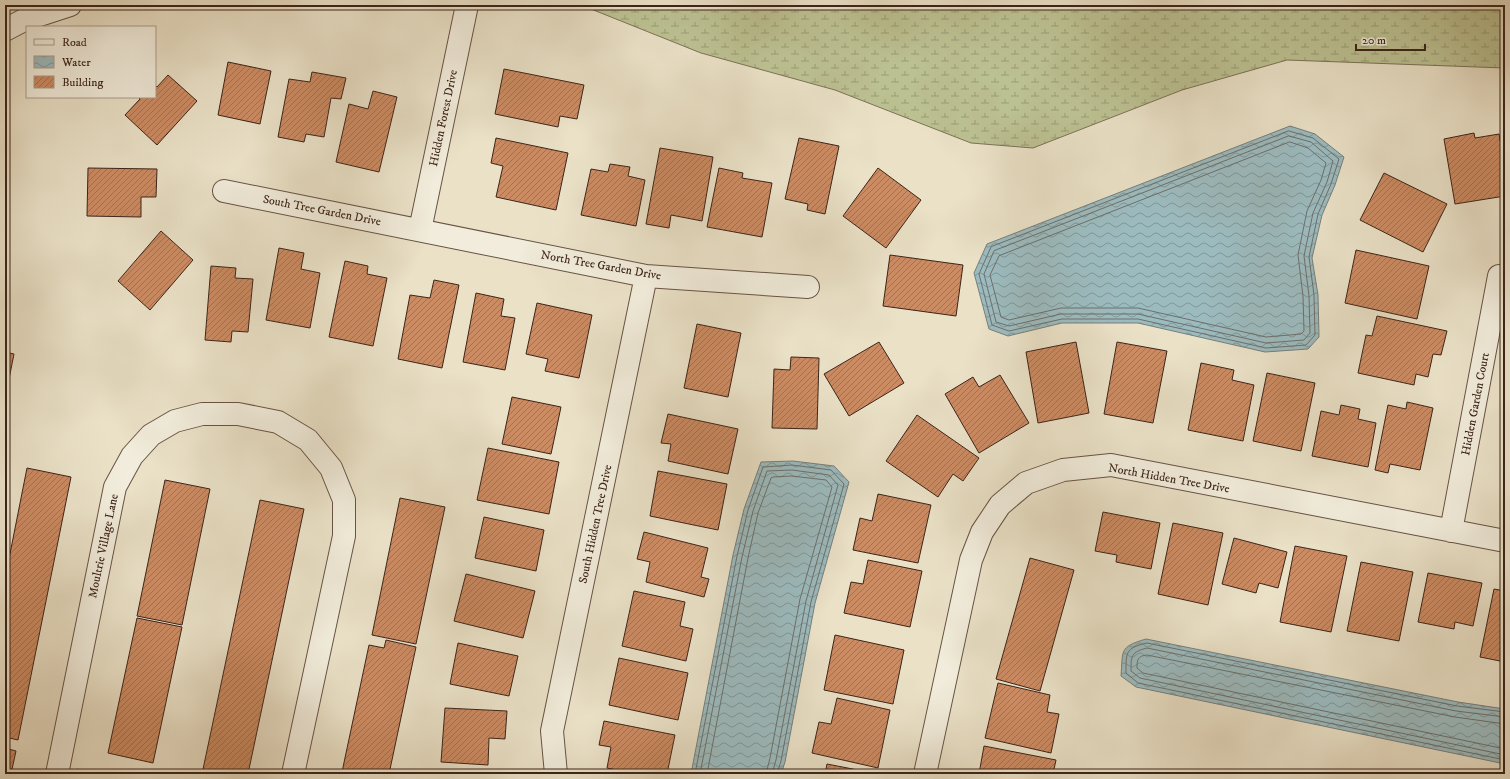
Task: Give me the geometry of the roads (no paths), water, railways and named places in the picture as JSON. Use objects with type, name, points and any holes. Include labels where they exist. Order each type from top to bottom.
[{"type":"street","points":[[5,30],[24,20],[70,5]]},
{"type":"street","name":"Hidden Forest Drive","points":[[420,230],[467,5]]},
{"type":"street","name":"South Tree Garden Drive","points":[[224,191],[420,230]]},
{"type":"street","name":"North Tree Garden Drive","points":[[420,230],[646,276],[808,286]]},
{"type":"street","name":"South Hidden Tree Drive","points":[[556,774],[552,731],[646,276]]},
{"type":"street","name":"Hidden Garden Court","points":[[1450,531],[1499,276]]},
{"type":"street","name":"Moultrie Village Lane","points":[[57,774],[115,487],[132,456],[151,435],[175,421],[202,414],[238,414],[278,422],[308,440],[331,468],[344,500],[344,536],[293,774]]},
{"type":"street","name":"North Hidden Tree Drive","points":[[925,774],[970,560],[982,532],[1000,505],[1026,483],[1064,470],[1111,465],[1505,541]]},
{"type":"water","points":[[1290,126],[1315,134],[1344,157],[1335,185],[1322,215],[1312,258],[1318,295],[1319,337],[1308,349],[1265,352],[1138,323],[1062,323],[1008,336],[989,329],[974,273],[987,244]]},
{"type":"water","points":[[793,461],[834,466],[849,482],[815,603],[785,762],[781,774],[691,774],[733,555],[744,509],[761,462]]},
{"type":"water","points":[[1146,639],[1458,702],[1505,709],[1505,764],[1136,687],[1121,676],[1123,655],[1124,651],[1131,644]]}]
